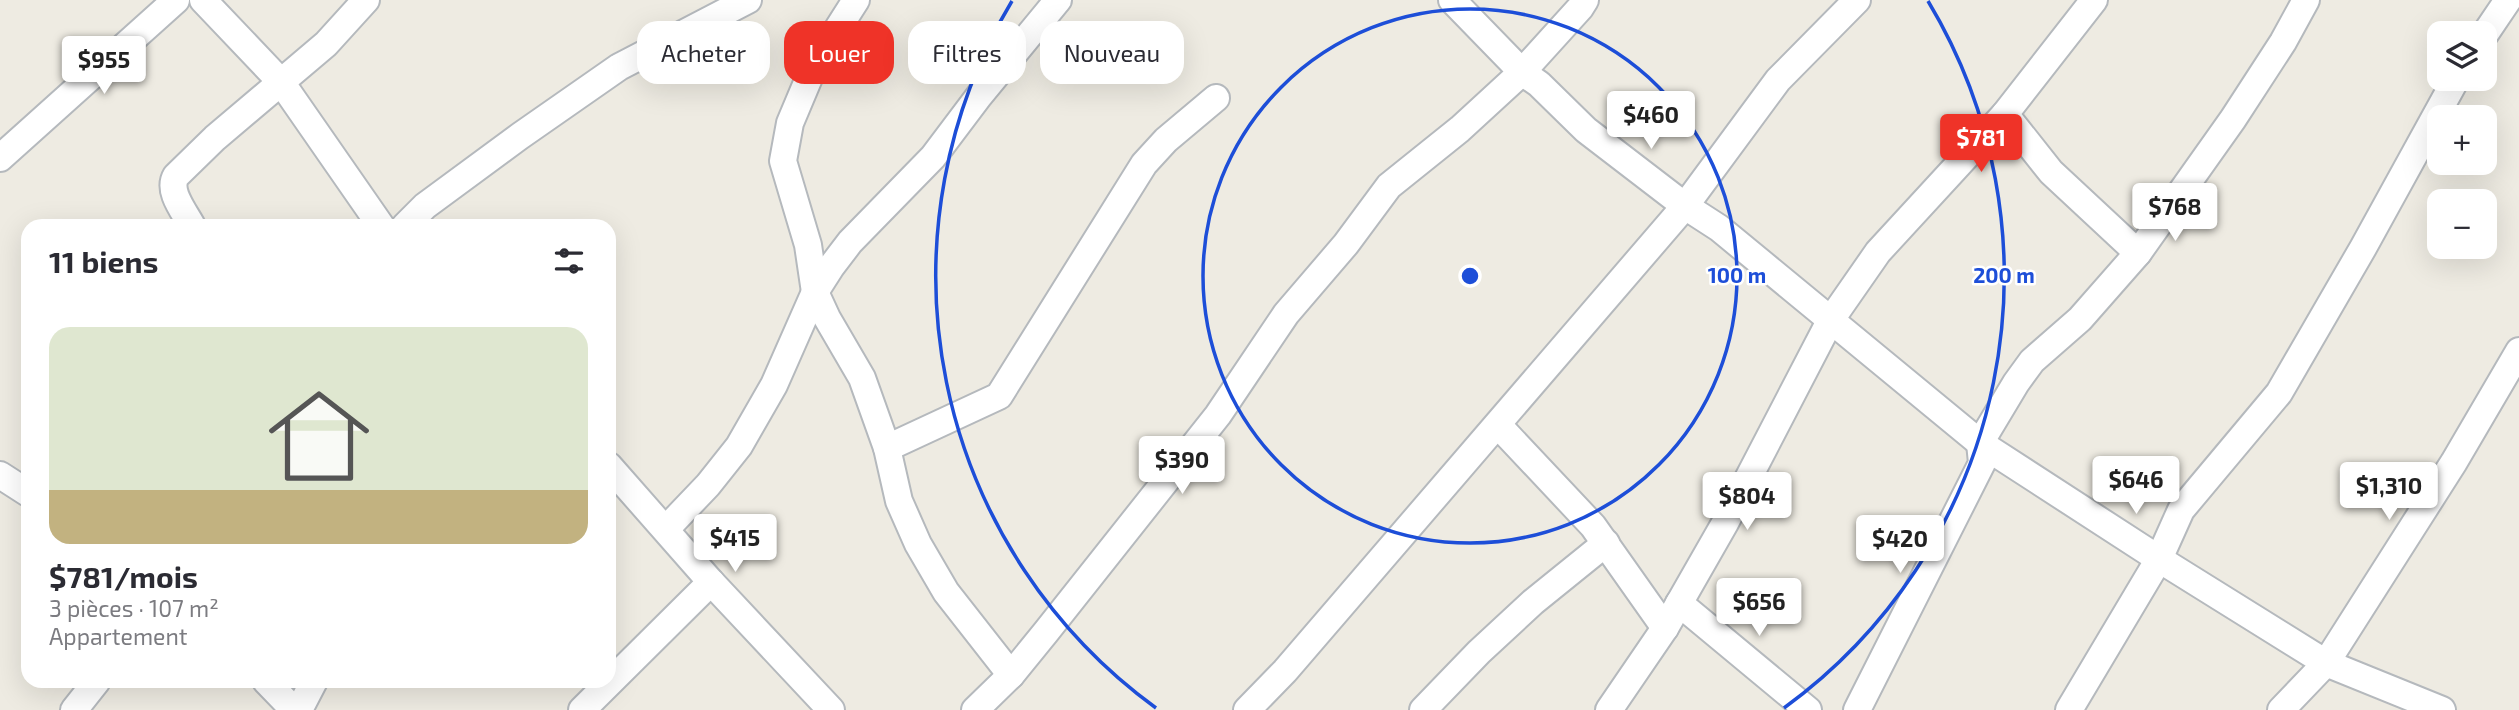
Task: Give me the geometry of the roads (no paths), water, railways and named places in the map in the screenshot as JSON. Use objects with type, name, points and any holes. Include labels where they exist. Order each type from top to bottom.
[{"type":"street","points":[[0,158],[176,0]]},
{"type":"street","points":[[188,219],[173,190],[176,176],[215,138],[326,44],[366,0]]},
{"type":"street","points":[[412,219],[425,206],[509,144],[619,67],[748,0]]},
{"type":"street","points":[[856,0],[814,66],[790,123],[783,161],[808,245],[815,292],[862,377],[887,448],[899,502],[918,544],[946,592],[1011,675]]},
{"type":"street","points":[[666,529],[708,485],[739,446],[774,385],[815,292],[850,242],[933,157],[1058,0]]},
{"type":"street","points":[[1452,0],[1521,72],[1539,84],[1586,130],[1685,206],[1730,236],[1980,443],[2326,663],[2442,710]]},
{"type":"street","points":[[975,710],[1011,675],[1218,415],[1286,314],[1346,244],[1389,186],[1460,129],[1521,72],[1585,0]]},
{"type":"street","points":[[1247,710],[1286,671],[1685,206],[1778,80],[1857,0]]},
{"type":"street","points":[[1609,710],[1665,628],[1725,523],[1830,321],[1878,252],[2005,114],[2094,0]]},
{"type":"street","points":[[1857,710],[1982,463],[1980,443],[2016,383],[2032,361],[2080,319],[2138,253],[2233,119],[2283,42],[2306,0]]},
{"type":"street","points":[[2494,21],[2508,0]]},
{"type":"street","points":[[208,2],[281,82],[376,219]]},
{"type":"street","points":[[2069,710],[2159,559],[2181,510],[2279,393],[2449,91]]},
{"type":"street","points":[[887,448],[999,396],[1144,164],[1166,140],[1216,98]]},
{"type":"street","points":[[2005,114],[2051,172],[2138,253]]},
{"type":"street","points":[[2281,710],[2326,663],[2454,462],[2519,352]]},
{"type":"street","points":[[1499,425],[1606,543],[1665,628]]},
{"type":"street","points":[[616,474],[826,709]]},
{"type":"street","points":[[1423,710],[1533,601],[1606,543]]},
{"type":"street","points":[[616,676],[710,582]]},
{"type":"street","points":[[1679,603],[1808,710]]},
{"type":"street","points":[[74,710],[91,688]]},
{"type":"street","points":[[273,688],[297,710],[310,688]]},
{"type":"street","points":[[582,710],[604,688]]}]
